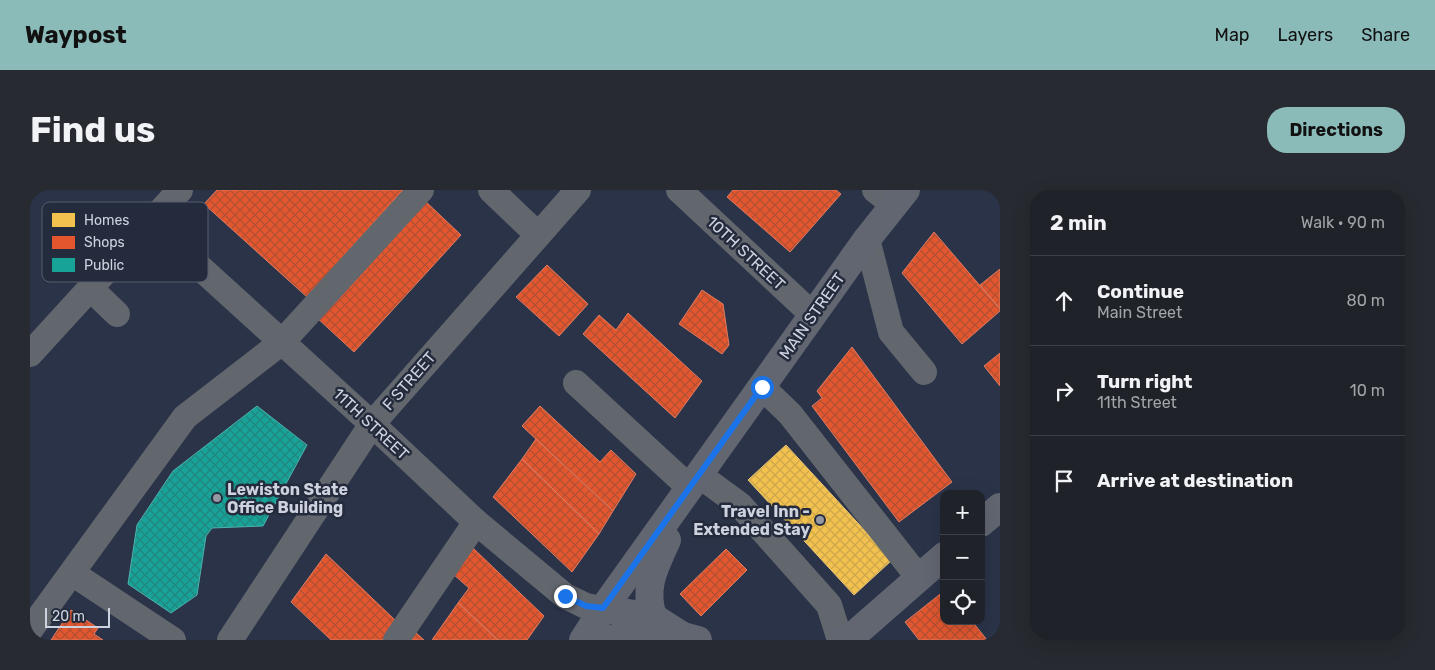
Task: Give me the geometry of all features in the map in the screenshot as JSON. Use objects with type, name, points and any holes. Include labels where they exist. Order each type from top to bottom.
[{"type":"main road","name":"MAIN STREET","points":[[583,640],[603,608],[866,239],[892,195]]},
{"type":"main road","points":[[654,617],[649,600],[650,580],[694,482]]},
{"type":"main road","points":[[985,520],[1000,507]]},
{"type":"main road","points":[[841,640],[856,634],[940,560]]},
{"type":"main road","points":[[603,608],[654,617],[691,638]]},
{"type":"main road","points":[[609,640],[618,638],[691,638]]},
{"type":"street","points":[[169,202],[180,190]]},
{"type":"street","points":[[30,630],[184,417],[282,342],[421,190]]},
{"type":"street","points":[[491,190],[538,236]]},
{"type":"street","name":"F STREET","points":[[230,640],[372,424],[578,190]]},
{"type":"street","name":"10TH STREET","points":[[691,194],[813,315]]},
{"type":"street","points":[[866,239],[891,332],[924,372]]},
{"type":"street","name":"11TH STREET","points":[[208,275],[372,424],[476,522],[565,596],[586,606],[603,608]]},
{"type":"street","points":[[30,354],[95,282]]},
{"type":"street","points":[[90,288],[117,314]]},
{"type":"street","points":[[576,383],[694,482],[740,505],[828,605],[841,640]]},
{"type":"street","points":[[762,387],[790,414],[919,578]]},
{"type":"street","points":[[396,640],[476,522]]},
{"type":"street","points":[[72,573],[173,640]]},
{"type":"shaded area","points":[[30,190],[1000,190],[1000,640],[30,640]]},
{"type":"building: Homes","name":"Travel Inn - Extended Stay","points":[[786,445],[892,560],[854,595],[748,480]]},
{"type":"building: Shops","points":[[217,190],[403,190],[307,297],[208,208],[208,202],[206,202]]},
{"type":"building: Shops","points":[[733,190],[836,190],[841,194],[790,252],[727,197]]},
{"type":"building: Shops","points":[[423,199],[461,235],[354,352],[315,316]]},
{"type":"building: Shops","points":[[934,232],[1000,309],[962,344],[902,273]]},
{"type":"building: Shops","points":[[547,265],[588,304],[559,336],[516,297]]},
{"type":"building: Shops","points":[[1000,269],[1000,309],[980,285]]},
{"type":"building: Shops","points":[[702,290],[723,304],[729,345],[722,354],[679,324]]},
{"type":"building: Shops","points":[[628,313],[702,381],[675,418],[583,334],[599,315],[616,330]]},
{"type":"building: Shops","points":[[852,347],[952,482],[899,522],[812,406],[822,398],[817,391]]},
{"type":"building: Shops","points":[[1000,353],[1000,386],[984,366]]},
{"type":"building: Shops","points":[[540,406],[600,462],[611,450],[636,474],[613,511],[522,426]]},
{"type":"building: Shops","points":[[536,439],[613,511],[599,534],[522,459]]},
{"type":"building: Shops","points":[[522,459],[599,534],[572,572],[493,497]]},
{"type":"building: Shops","points":[[473,548],[544,616],[527,640],[498,640],[458,603],[469,588],[453,574]]},
{"type":"building: Shops","points":[[726,549],[747,570],[701,616],[680,594]]},
{"type":"building: Shops","points":[[326,554],[396,621],[383,640],[331,640],[291,602]]},
{"type":"building: Shops","points":[[940,594],[940,625],[975,625],[987,640],[919,640],[905,622]]},
{"type":"building: Shops","points":[[458,603],[498,640],[432,640]]},
{"type":"building: Shops","points":[[71,610],[98,628],[94,634],[103,640],[51,640]]},
{"type":"building: Shops","points":[[414,631],[424,640],[408,640]]},
{"type":"building: Public","name":"Lewiston State Office Building","points":[[257,406],[307,445],[263,526],[212,528],[206,536],[197,595],[171,613],[128,584],[137,525],[173,471]]},
{"type":"place","name":"Lewiston State Office Building","points":[[217,498]]},
{"type":"place","name":"Travel Inn - Extended Stay","points":[[820,520]]},
{"type":"route","points":[[565,596],[586,606],[603,608],[762,387]]}]
